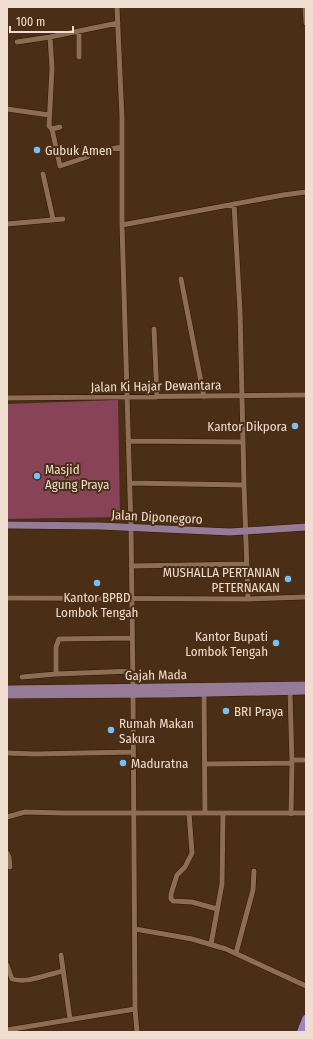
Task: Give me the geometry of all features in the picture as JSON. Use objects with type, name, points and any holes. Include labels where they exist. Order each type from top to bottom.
[{"type":"highway","points":[[301,1032],[306,1019]]},
{"type":"main road","name":"Jalan Diponegoro","points":[[7,525],[246,532],[306,527]]},
{"type":"main road","name":"Gajah Mada","points":[[133,690],[204,693],[306,685]]},
{"type":"main road","name":"Gajah Mada","points":[[7,689],[50,691],[248,689],[306,691]]},
{"type":"main road","name":"Gajah Mada","points":[[7,695],[50,691]]},
{"type":"street","points":[[117,7],[122,118],[122,225],[131,528],[135,1009],[137,1032]]},
{"type":"street","points":[[305,7],[306,23]]},
{"type":"street","points":[[17,42],[79,32],[118,23]]},
{"type":"street","points":[[79,32],[79,57]]},
{"type":"street","points":[[50,37],[52,68],[49,126],[52,129],[60,166],[87,157],[94,152],[122,147]]},
{"type":"street","points":[[7,109],[49,115]]},
{"type":"street","points":[[52,129],[60,127]]},
{"type":"street","points":[[43,174],[53,219]]},
{"type":"street","points":[[122,225],[306,192]]},
{"type":"street","points":[[234,204],[240,311],[248,599]]},
{"type":"street","points":[[7,224],[63,219]]},
{"type":"street","points":[[181,279],[204,397]]},
{"type":"street","points":[[154,329],[157,397]]},
{"type":"street","name":"Jalan Ki Hajar Dewantara","points":[[7,398],[127,398],[306,395]]},
{"type":"street","points":[[128,441],[243,442]]},
{"type":"street","points":[[130,483],[244,485]]},
{"type":"street","points":[[131,566],[247,564]]},
{"type":"street","points":[[7,598],[132,600],[306,597]]},
{"type":"street","points":[[56,674],[56,647],[59,639],[132,638]]},
{"type":"street","points":[[22,677],[133,671]]},
{"type":"street","points":[[290,691],[292,762],[291,814]]},
{"type":"street","points":[[204,693],[205,813]]},
{"type":"street","points":[[7,753],[35,754],[133,752]]},
{"type":"street","points":[[205,764],[292,762],[306,760]]},
{"type":"street","points":[[7,817],[25,812],[223,814],[306,813]]},
{"type":"street","points":[[189,813],[192,853],[185,867],[177,874],[171,899],[172,901],[192,902],[217,909]]},
{"type":"street","points":[[211,944],[222,884],[223,814]]},
{"type":"street","points":[[7,853],[10,867]]},
{"type":"street","points":[[236,953],[253,890],[254,871]]},
{"type":"street","points":[[135,929],[192,938],[211,944],[236,953],[306,986]]},
{"type":"street","points":[[61,955],[70,1019]]},
{"type":"street","points":[[7,965],[12,979],[17,980],[25,980],[63,971]]},
{"type":"street","points":[[7,1030],[135,1009]]},
{"type":"shaded area","points":[[118,400],[120,517],[7,519],[7,404]]},
{"type":"place","name":"Gubuk Amen","points":[[37,150]]},
{"type":"place","name":"Kantor Dikpora","points":[[295,426]]},
{"type":"place","name":"Masjid Agung Praya","points":[[37,476]]},
{"type":"place","name":"MUSHALLA PERTANIAN PETERNAKAN","points":[[288,579]]},
{"type":"place","name":"Kantor BPBD Lombok Tengah","points":[[97,583]]},
{"type":"place","name":"Kantor Bupati Lombok Tengah","points":[[276,643]]},
{"type":"place","name":"BRI Praya","points":[[226,711]]},
{"type":"place","name":"Rumah Makan Sakura","points":[[111,730]]},
{"type":"place","name":"Maduratna","points":[[123,763]]}]
